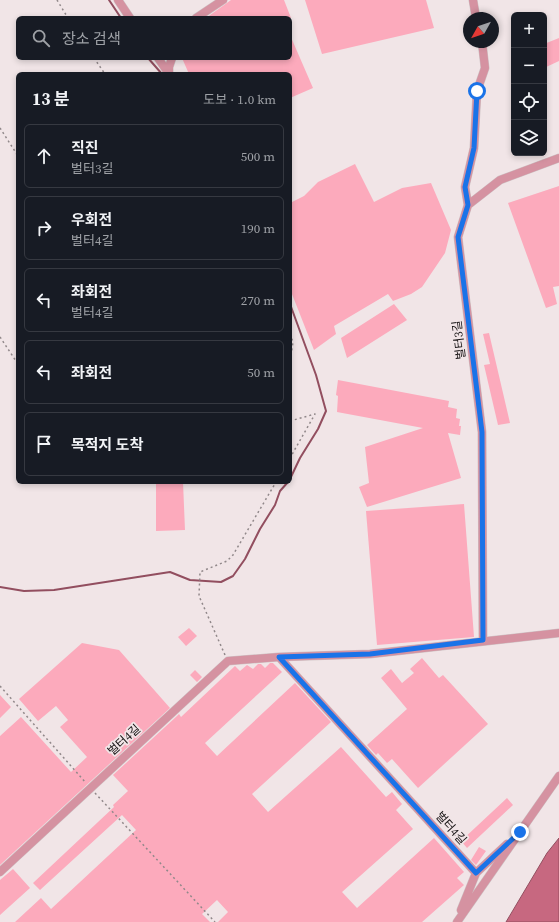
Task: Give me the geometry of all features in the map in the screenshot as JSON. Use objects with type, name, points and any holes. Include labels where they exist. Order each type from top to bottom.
[{"type":"street","points":[[118,0],[129,16]]},
{"type":"street","points":[[199,16],[223,0]]},
{"type":"street","points":[[473,0],[475,12]]},
{"type":"street","name":"벌터3길","points":[[483,48],[485,68],[477,91],[474,148],[465,187],[468,205],[458,237],[482,432],[483,640]]},
{"type":"street","points":[[159,60],[168,72]]},
{"type":"street","points":[[169,72],[168,67],[171,60]]},
{"type":"street","points":[[468,205],[500,180],[559,158]]},
{"type":"street","points":[[228,662],[279,657],[370,654],[483,640],[559,633]]},
{"type":"street","name":"벌터4길","points":[[279,657],[476,873]]},
{"type":"street","name":"벌터4길","points":[[0,872],[228,662]]},
{"type":"street","points":[[457,922],[559,776]]},
{"type":"street","points":[[457,922],[476,873],[520,832]]},
{"type":"path","points":[[57,0],[67,16]]},
{"type":"path","points":[[95,60],[104,72]]},
{"type":"path","points":[[0,128],[16,153]]},
{"type":"path","points":[[0,337],[16,361]]},
{"type":"path","points":[[292,420],[315,414],[292,454]]},
{"type":"path","points":[[228,662],[198,596],[200,572],[227,561],[234,555],[275,484]]},
{"type":"path","points":[[0,686],[90,788],[215,922]]},
{"type":"shaded area","points":[[559,838],[559,922],[506,922],[547,853]]},
{"type":"building","points":[[231,0],[284,0],[290,16],[209,16]]},
{"type":"building","points":[[305,0],[426,0],[434,28],[322,54]]},
{"type":"building","points":[[559,38],[559,61],[547,67],[547,48],[547,43]]},
{"type":"building","points":[[292,40],[313,88],[292,97],[292,72],[188,72],[183,60],[292,60]]},
{"type":"building","points":[[355,164],[374,202],[402,188],[431,183],[451,230],[445,253],[422,287],[411,294],[393,301],[388,294],[334,326],[336,334],[314,350],[292,294],[292,202],[304,196],[318,182]]},
{"type":"building","points":[[559,186],[559,286],[553,287],[557,304],[546,308],[508,203]]},
{"type":"building","points":[[394,304],[407,320],[347,358],[341,338]]},
{"type":"building","points":[[489,333],[510,423],[498,425],[484,365],[490,364],[483,334]]},
{"type":"building","points":[[338,380],[449,401],[448,407],[457,409],[456,418],[460,419],[460,435],[448,433],[461,478],[367,507],[359,487],[369,483],[365,447],[423,428],[337,412],[338,396],[336,395]]},
{"type":"building","points":[[156,484],[183,484],[185,530],[156,531]]},
{"type":"building","points":[[464,504],[474,637],[377,645],[366,511]]},
{"type":"building","points":[[189,628],[197,636],[186,646],[178,637]]},
{"type":"building","points":[[82,643],[119,650],[170,708],[0,865],[0,736],[21,717],[71,772],[87,757],[60,727],[68,720],[56,706],[38,721],[19,699]]},
{"type":"building","points":[[422,658],[439,678],[443,675],[488,724],[418,788],[392,759],[387,763],[378,753],[376,755],[367,745],[407,709],[381,678],[391,669],[402,683],[414,673],[410,669]]},
{"type":"building","points":[[270,663],[273,663],[282,672],[205,743],[217,756],[295,683],[331,722],[252,794],[268,812],[341,747],[386,797],[392,792],[402,804],[396,810],[413,829],[342,892],[357,908],[434,838],[464,872],[457,878],[464,885],[422,922],[218,922],[228,912],[217,900],[202,914],[210,922],[15,922],[41,898],[51,909],[136,830],[122,815],[40,890],[33,883],[114,807],[113,805],[128,791],[113,775],[179,714],[181,717],[235,666],[240,671],[247,665],[253,669],[258,664],[261,664],[265,668]]},
{"type":"building","points":[[195,670],[202,677],[197,682],[190,675]]},
{"type":"building","points":[[0,695],[11,707],[0,718]]},
{"type":"building","points":[[507,798],[513,805],[467,848],[461,841]]},
{"type":"building","points":[[479,847],[486,851],[476,865],[471,860]]},
{"type":"building","points":[[13,869],[30,888],[0,915],[0,880]]},
{"type":"waterway","points":[[109,0],[120,16]]},
{"type":"waterway","points":[[150,60],[160,72]]},
{"type":"waterway","points":[[292,309],[316,375],[326,411],[318,429],[300,458],[292,475]]},
{"type":"waterway","points":[[0,587],[24,591],[54,590],[170,572],[190,580],[221,582],[233,576],[245,559],[260,529],[275,505],[280,491],[286,484]]},
{"type":"route","points":[[477,91],[474,148],[465,187],[468,205],[458,237],[482,432],[483,640],[370,654],[279,657],[476,873],[520,832]]}]
